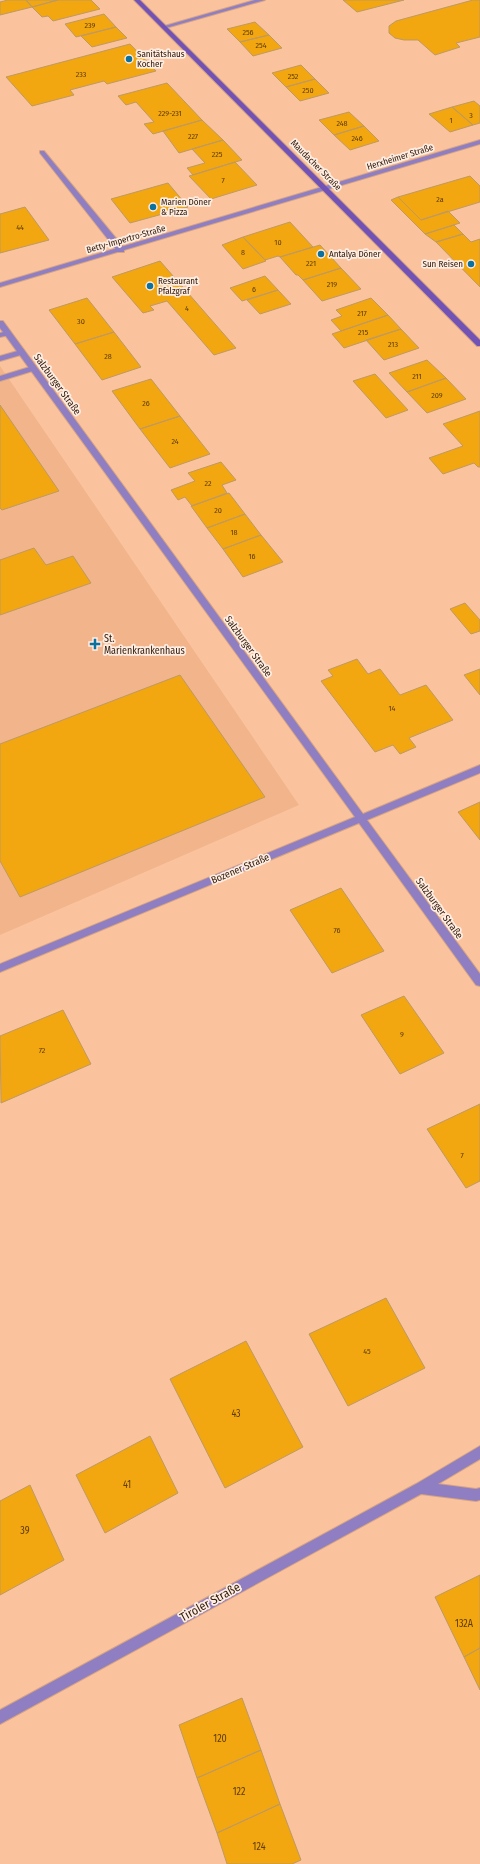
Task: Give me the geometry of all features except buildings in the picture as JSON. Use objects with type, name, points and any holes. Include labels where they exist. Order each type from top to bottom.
[{"type":"main road","name":"Maudacher Straße","points":[[137,0],[480,344]]},
{"type":"street","points":[[164,27],[262,0]]},
{"type":"street","name":"Herxheimer Straße","points":[[326,189],[480,142]]},
{"type":"street","points":[[42,152],[121,250]]},
{"type":"street","name":"Betty-Impertro-Straße","points":[[0,285],[326,189]]},
{"type":"street","name":"Salzburger Straße","points":[[0,323],[4,334],[21,352],[33,368],[480,982]]},
{"type":"street","points":[[0,359],[21,352]]},
{"type":"street","points":[[0,378],[33,368]]},
{"type":"street","name":"Bozener Straße","points":[[0,968],[360,817],[480,769]]},
{"type":"street","name":"Tiroler Straße","points":[[0,1717],[420,1488],[480,1452]]},
{"type":"street","points":[[420,1488],[476,1495],[480,1494]]},
{"type":"shaded area","name":"St. Marienkrankenhaus","points":[[0,366],[299,805],[0,935]]},
{"type":"place","name":"Sanitätshaus Kocher","points":[[129,59]]},
{"type":"place","name":"Marien Döner & Pizza","points":[[153,207]]},
{"type":"place","name":"Antalya Döner","points":[[321,254]]},
{"type":"place","name":"Sun Reisen","points":[[471,264]]},
{"type":"place","name":"Restaurant Pfalzgraf","points":[[150,286]]},
{"type":"place","name":"St. Marienkrankenhaus","points":[[95,644]]}]
